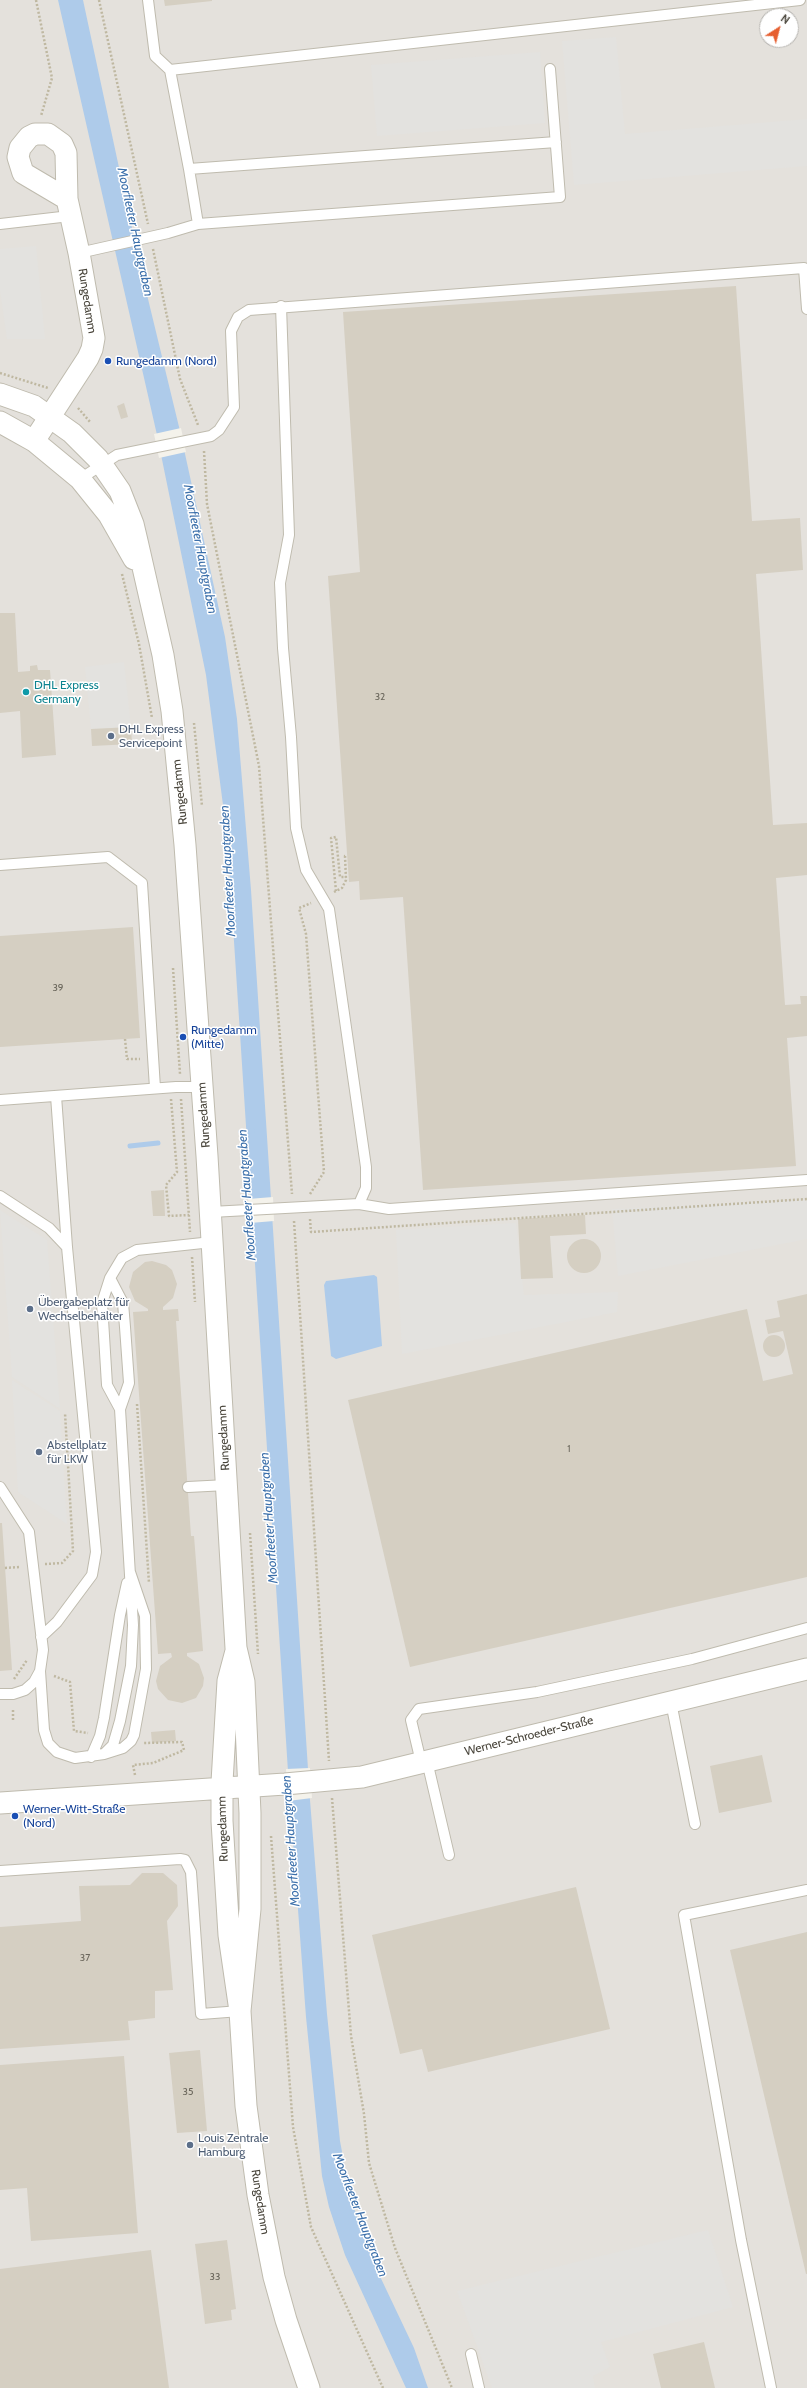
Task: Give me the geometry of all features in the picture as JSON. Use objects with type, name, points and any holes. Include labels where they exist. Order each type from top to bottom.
[{"type":"street","name":"Rungedamm","points":[[34,441],[92,349],[94,338],[79,253],[68,207],[67,166],[62,144],[48,134],[36,134]]},
{"type":"street","points":[[36,134],[29,137],[20,148],[18,162],[23,173],[68,207]]},
{"type":"street","name":"Rungedamm","points":[[0,394],[34,406],[72,433],[101,464],[120,491],[133,524],[163,655],[172,711],[185,845],[211,1212],[236,1648],[244,1682],[249,1786],[250,1909],[240,2011]]},
{"type":"street","name":"Rungedamm","points":[[0,422],[34,441],[80,479],[109,515],[146,585]]},
{"type":"street","name":"Rungedamm","points":[[236,1648],[228,1681],[222,1788],[229,1935],[240,2011],[246,2106],[259,2203],[284,2313],[309,2388]]},
{"type":"street","name":"Werner-Schroeder-Straße","points":[[0,1803],[285,1784],[324,1787],[807,1669]]},
{"type":"lane","points":[[148,0],[155,56],[170,70],[198,224]]},
{"type":"lane","points":[[170,70],[800,0]]},
{"type":"lane","points":[[79,253],[149,238],[198,224],[560,197],[550,69]]},
{"type":"lane","points":[[189,169],[556,142]]},
{"type":"lane","points":[[0,224],[68,207]]},
{"type":"lane","points":[[80,479],[117,455],[211,436],[219,430],[234,407],[230,343],[234,322],[249,310],[281,306],[804,268],[807,309]]},
{"type":"lane","points":[[281,306],[289,535],[280,583],[283,648],[291,737],[296,828],[306,870],[329,909],[366,1167],[366,1188],[358,1204]]},
{"type":"lane","points":[[0,865],[108,857],[142,883],[155,1088]]},
{"type":"lane","points":[[0,1100],[170,1087],[202,1087]]},
{"type":"lane","points":[[42,1637],[57,1622],[92,1575],[96,1552],[67,1247],[56,1096]]},
{"type":"lane","points":[[211,1212],[238,1212],[358,1204],[389,1209],[807,1180]]},
{"type":"lane","points":[[0,1196],[49,1228],[67,1247]]},
{"type":"lane","points":[[120,1409],[107,1385],[102,1303],[110,1278],[122,1258],[137,1250],[212,1242]]},
{"type":"lane","points":[[104,1754],[116,1738],[131,1666],[133,1625],[120,1409],[129,1384],[122,1303],[110,1278]]},
{"type":"lane","points":[[188,1487],[227,1485]]},
{"type":"lane","points":[[0,1487],[29,1532],[35,1565],[43,1650],[40,1671],[44,1730],[48,1743],[57,1752],[75,1758],[91,1756],[104,1754],[123,1748],[131,1741],[137,1725],[146,1669],[145,1616],[130,1572]]},
{"type":"lane","points":[[91,1756],[100,1736],[104,1718],[120,1615],[130,1572]]},
{"type":"lane","points":[[449,1855],[411,1720],[420,1709],[537,1692],[692,1659],[807,1628]]},
{"type":"lane","points":[[0,1694],[13,1694],[25,1690],[34,1682],[40,1671]]},
{"type":"lane","points":[[671,1702],[695,1824]]},
{"type":"lane","points":[[0,1871],[180,1859],[185,1860],[191,1872],[201,2014],[240,2011]]},
{"type":"lane","points":[[771,2388],[741,2240],[684,1915],[807,1890]]},
{"type":"lane","points":[[471,2354],[479,2388]]},
{"type":"path","points":[[36,0],[52,78],[36,134]]},
{"type":"path","points":[[99,0],[180,380],[203,437],[207,504],[259,766],[289,1209],[330,1766]]},
{"type":"path","points":[[121,568],[139,644],[152,720]]},
{"type":"path","points":[[336,891],[331,838],[336,837],[340,877],[346,877]]},
{"type":"path","points":[[347,856],[344,856],[346,877],[342,888],[299,908],[306,934],[324,1172],[310,1193],[308,1208],[311,1232],[807,1199]]},
{"type":"path","points":[[173,964],[195,1307]]},
{"type":"path","points":[[125,1039],[127,1059],[153,1058]]},
{"type":"path","points":[[170,1087],[177,1172],[166,1185],[169,1216],[189,1215]]},
{"type":"path","points":[[137,1402],[149,1584]]},
{"type":"path","points":[[5,1568],[62,1563],[73,1551],[65,1413]]},
{"type":"path","points":[[21,1567],[22,1574]]},
{"type":"path","points":[[13,1679],[25,1665],[29,1653]]},
{"type":"path","points":[[142,1743],[143,1736]]},
{"type":"path","points":[[324,1787],[349,2015],[364,2114],[369,2163],[396,2248],[452,2388]]},
{"type":"path","points":[[270,1833],[293,2127],[311,2227],[383,2388]]},
{"type":"shaded area","points":[[0,0],[807,0],[807,2388],[0,2388]]},
{"type":"shaded area","points":[[616,37],[625,134],[807,119],[807,166],[574,185],[562,41]]},
{"type":"shaded area","points":[[540,52],[545,123],[377,136],[371,65]]},
{"type":"shaded area","points":[[36,246],[45,339],[7,339],[0,290],[0,249]]},
{"type":"shaded area","points":[[124,662],[131,727],[91,729],[85,667]]},
{"type":"shaded area","points":[[807,1200],[807,1239],[618,1276],[612,1209]]},
{"type":"shaded area","name":"Übergabeplatz für Wechselbehälter","points":[[0,1210],[47,1240],[60,1409],[12,1377]]},
{"type":"shaded area","points":[[516,1223],[524,1295],[618,1292],[617,1312],[402,1354],[396,1230]]},
{"type":"shaded area","name":"Abstellplatz für LKW","points":[[12,1380],[60,1411],[67,1524],[18,1492]]},
{"type":"shaded area","points":[[708,2230],[733,2307],[601,2342],[610,2367],[593,2376],[595,2388],[492,2388],[457,2291]]},
{"type":"water","name":"Moorfleeter Hauptgraben","points":[[58,0],[83,0],[141,270],[180,431],[225,637],[237,719],[251,890],[310,1800],[327,2014],[340,2141],[351,2200],[376,2268],[414,2348],[428,2388],[406,2388],[345,2255],[329,2207],[322,2176],[306,2017],[290,1802],[230,880],[223,805],[206,675],[157,435]]},
{"type":"water","points":[[374,1275],[377,1277],[382,1346],[336,1359],[331,1356],[324,1285],[326,1281]]},
{"type":"pier","points":[[181,428],[186,452],[159,458],[154,434]]},
{"type":"pier","points":[[273,1197],[274,1221],[250,1223],[248,1199]]},
{"type":"pier","points":[[310,1768],[312,1798],[288,1801],[286,1769]]},
{"type":"building","points":[[164,0],[212,0],[212,1],[165,6]]},
{"type":"building","points":[[736,286],[752,521],[800,518],[803,570],[756,574],[773,825],[807,823],[807,875],[776,878],[785,1005],[801,1004],[800,996],[807,996],[807,1036],[787,1038],[796,1166],[423,1190],[403,897],[360,900],[359,881],[349,882],[328,576],[360,572],[343,312]]},
{"type":"building","points":[[124,403],[128,417],[121,419],[117,406]]},
{"type":"building","name":"DHL Express Germany","points":[[0,613],[15,613],[18,672],[30,671],[30,666],[37,665],[38,670],[50,670],[56,755],[22,758],[20,711],[0,713]]},
{"type":"building","name":"DHL Express Servicepoint","points":[[131,727],[132,744],[92,746],[91,729]]},
{"type":"building","points":[[133,927],[140,1038],[0,1047],[0,936]]},
{"type":"building","points":[[164,1190],[165,1216],[153,1216],[151,1191]]},
{"type":"building","points":[[585,1215],[586,1234],[550,1236],[553,1278],[521,1279],[518,1219]]},
{"type":"building","points":[[581,1239],[587,1239],[591,1240],[598,1246],[601,1256],[600,1263],[594,1270],[587,1273],[581,1273],[577,1272],[570,1266],[567,1259],[567,1253],[568,1249],[574,1242]]},
{"type":"building","points":[[152,1261],[166,1265],[172,1270],[177,1284],[173,1298],[163,1307],[163,1310],[178,1309],[179,1321],[176,1321],[191,1536],[194,1536],[203,1651],[187,1653],[187,1656],[199,1664],[204,1678],[203,1686],[196,1698],[182,1703],[168,1700],[158,1689],[156,1681],[160,1666],[172,1657],[171,1653],[158,1654],[133,1312],[148,1311],[148,1309],[135,1301],[129,1287],[133,1272],[145,1262]]},
{"type":"building","points":[[807,1294],[807,1577],[410,1667],[348,1400],[747,1309],[763,1381],[793,1374],[783,1331],[768,1334],[765,1320],[780,1317],[777,1301]]},
{"type":"building","points":[[774,1335],[778,1336],[784,1342],[784,1350],[778,1356],[774,1357],[770,1356],[764,1350],[763,1346],[764,1342],[770,1336]]},
{"type":"building","points":[[0,1523],[2,1523],[12,1670],[0,1671]]},
{"type":"building","points":[[175,1730],[176,1741],[152,1743],[151,1732]]},
{"type":"building","points":[[762,1755],[772,1802],[719,1813],[710,1766]]},
{"type":"building","points":[[142,1873],[163,1873],[177,1885],[178,1906],[167,1921],[173,1990],[155,1991],[155,2018],[128,2021],[130,2040],[0,2049],[0,1927],[81,1921],[79,1886],[130,1885]]},
{"type":"building","points":[[576,1887],[610,2029],[428,2072],[422,2049],[400,2054],[372,1935]]},
{"type":"building","points":[[807,1932],[807,2274],[806,2274],[730,1950]]},
{"type":"building","points":[[200,2050],[207,2131],[177,2133],[169,2053]]},
{"type":"building","points":[[124,2056],[138,2233],[31,2241],[27,2188],[0,2190],[0,2065]]},
{"type":"building","points":[[227,2240],[236,2309],[231,2310],[232,2320],[205,2324],[195,2244]]},
{"type":"building","points":[[151,2250],[169,2388],[0,2388],[0,2269]]},
{"type":"building","points":[[704,2342],[715,2388],[661,2388],[653,2354]]},
{"type":"waterway","name":"Moorfleeter Hauptgraben","points":[[241,1132],[252,1131]]},
{"type":"waterway","points":[[130,1146],[158,1143]]},
{"type":"place","name":"Rungedamm (Nord)","points":[[108,361]]},
{"type":"place","name":"DHL Express Germany","points":[[26,692]]},
{"type":"place","name":"DHL Express Servicepoint","points":[[111,736]]},
{"type":"place","name":"Rungedamm (Mitte)","points":[[183,1037]]},
{"type":"place","name":"Übergabeplatz für Wechselbehälter","points":[[30,1309]]},
{"type":"place","name":"Abstellplatz für LKW","points":[[39,1452]]},
{"type":"place","name":"Werner-Witt-Straße (Nord)","points":[[15,1816]]},
{"type":"place","name":"Louis Zentrale Hamburg","points":[[190,2145]]}]
